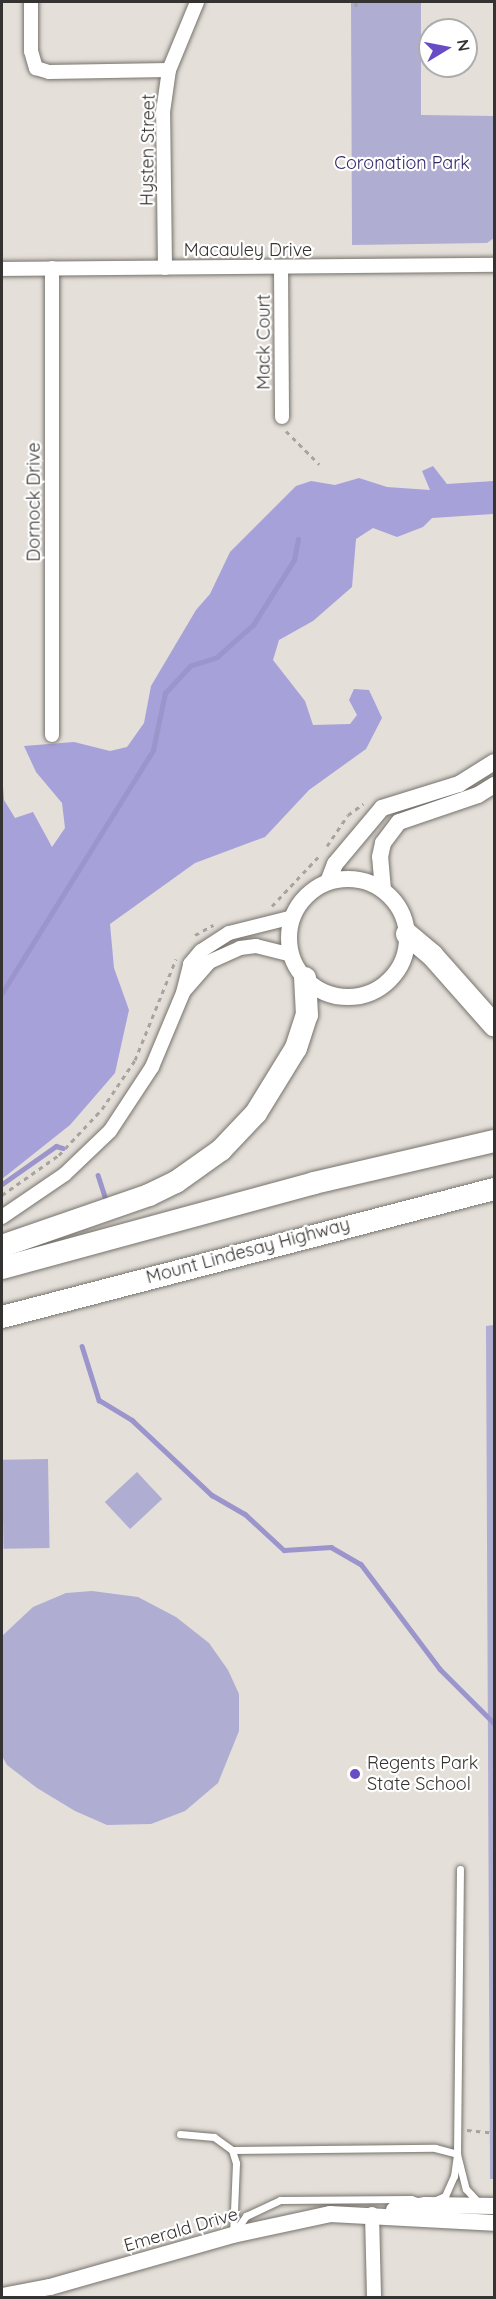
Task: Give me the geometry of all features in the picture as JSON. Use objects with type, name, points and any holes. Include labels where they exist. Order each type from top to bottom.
[{"type":"highway","points":[[407,934],[432,955],[495,1025]]},
{"type":"highway","points":[[2,1246],[149,1196],[176,1182],[221,1150],[256,1113],[296,1048],[307,1015],[305,978]]},
{"type":"highway","points":[[2,1268],[314,1184],[495,1141]]},
{"type":"highway","name":"Mount Lindesay Highway","points":[[2,1317],[495,1189]]},
{"type":"street","points":[[31,2],[31,51],[36,68],[49,72],[169,70]]},
{"type":"street","name":"Hysten Street","points":[[165,268],[163,112],[169,70],[197,2]]},
{"type":"street","name":"Macauley Drive","points":[[2,269],[495,265]]},
{"type":"street","name":"Dornock Drive","points":[[52,268],[52,735]]},
{"type":"street","name":"Mack Court","points":[[281,268],[282,417]]},
{"type":"street","points":[[328,882],[335,864],[382,808],[493,774]]},
{"type":"street","points":[[383,890],[382,850],[399,822],[478,795],[493,774]]},
{"type":"street","points":[[356,879],[383,890],[395,902],[407,934],[400,966],[378,989],[364,995],[332,995],[305,978],[292,955],[289,936],[293,917],[313,890],[328,882],[356,879]]},
{"type":"street","points":[[2,1217],[65,1174],[110,1131],[152,1067],[183,993],[190,964],[213,940],[293,917]]},
{"type":"street","points":[[183,993],[210,962],[225,953],[256,946],[292,955]]},
{"type":"street","name":"Emerald Drive","points":[[372,2214],[426,2205],[488,2205]]},
{"type":"street","name":"Emerald Drive","points":[[2,2296],[50,2288],[233,2235],[330,2214],[372,2214],[495,2223]]},
{"type":"street","points":[[372,2214],[374,2298]]},
{"type":"lane","points":[[233,2235],[246,2216],[279,2200],[411,2199],[426,2205],[445,2196],[454,2176],[457,2154],[460,1869]]},
{"type":"lane","points":[[180,2134],[214,2137],[232,2150],[435,2148],[457,2154]]},
{"type":"lane","points":[[232,2150],[236,2163],[233,2235]]},
{"type":"lane","points":[[457,2154],[466,2189],[488,2205]]},
{"type":"path","points":[[356,2],[356,10]]},
{"type":"path","points":[[282,417],[284,428],[319,464]]},
{"type":"path","points":[[458,2130],[495,2133]]},
{"type":"green space","name":"Coronation Park","points":[[351,2],[421,2],[421,18],[418,18],[418,78],[421,78],[421,115],[494,116],[494,238],[487,243],[352,245]]},
{"type":"green space","points":[[494,1325],[494,2179],[490,2179],[486,1326]]},
{"type":"green space","points":[[48,1459],[50,1548],[4,1549],[2,1460]]},
{"type":"green space","points":[[137,1472],[162,1499],[130,1529],[105,1502]]},
{"type":"green space","points":[[92,1591],[138,1597],[176,1617],[209,1643],[228,1670],[239,1694],[239,1731],[218,1783],[185,1811],[151,1824],[107,1825],[75,1811],[37,1788],[7,1765],[2,1756],[2,1636],[33,1607],[66,1593]]},
{"type":"shaded area","points":[[433,466],[447,484],[494,481],[493,514],[432,518],[423,527],[397,537],[373,528],[356,539],[352,587],[313,621],[279,640],[273,660],[305,701],[313,725],[350,724],[357,715],[349,700],[354,689],[369,690],[382,718],[366,749],[309,790],[265,837],[195,863],[110,924],[114,968],[129,1010],[115,1073],[70,1125],[2,1179],[2,772],[4,800],[15,818],[33,812],[52,847],[65,828],[62,803],[36,772],[24,746],[74,742],[110,751],[127,747],[144,723],[151,686],[196,610],[210,594],[230,552],[296,486],[311,481],[335,485],[359,478],[387,487],[430,490],[422,471]]},
{"type":"waterway","points":[[2,993],[153,750],[165,693],[190,666],[217,657],[253,625],[294,560],[298,539]]},
{"type":"waterway","points":[[2,1184],[56,1146],[63,1148]]},
{"type":"waterway","points":[[98,1175],[105,1197]]},
{"type":"waterway","points":[[82,1346],[99,1400],[132,1420],[212,1495],[245,1514],[284,1550],[331,1547],[361,1564],[440,1669],[494,1723]]},
{"type":"place","name":"Regents Park State School","points":[[355,1774]]}]
